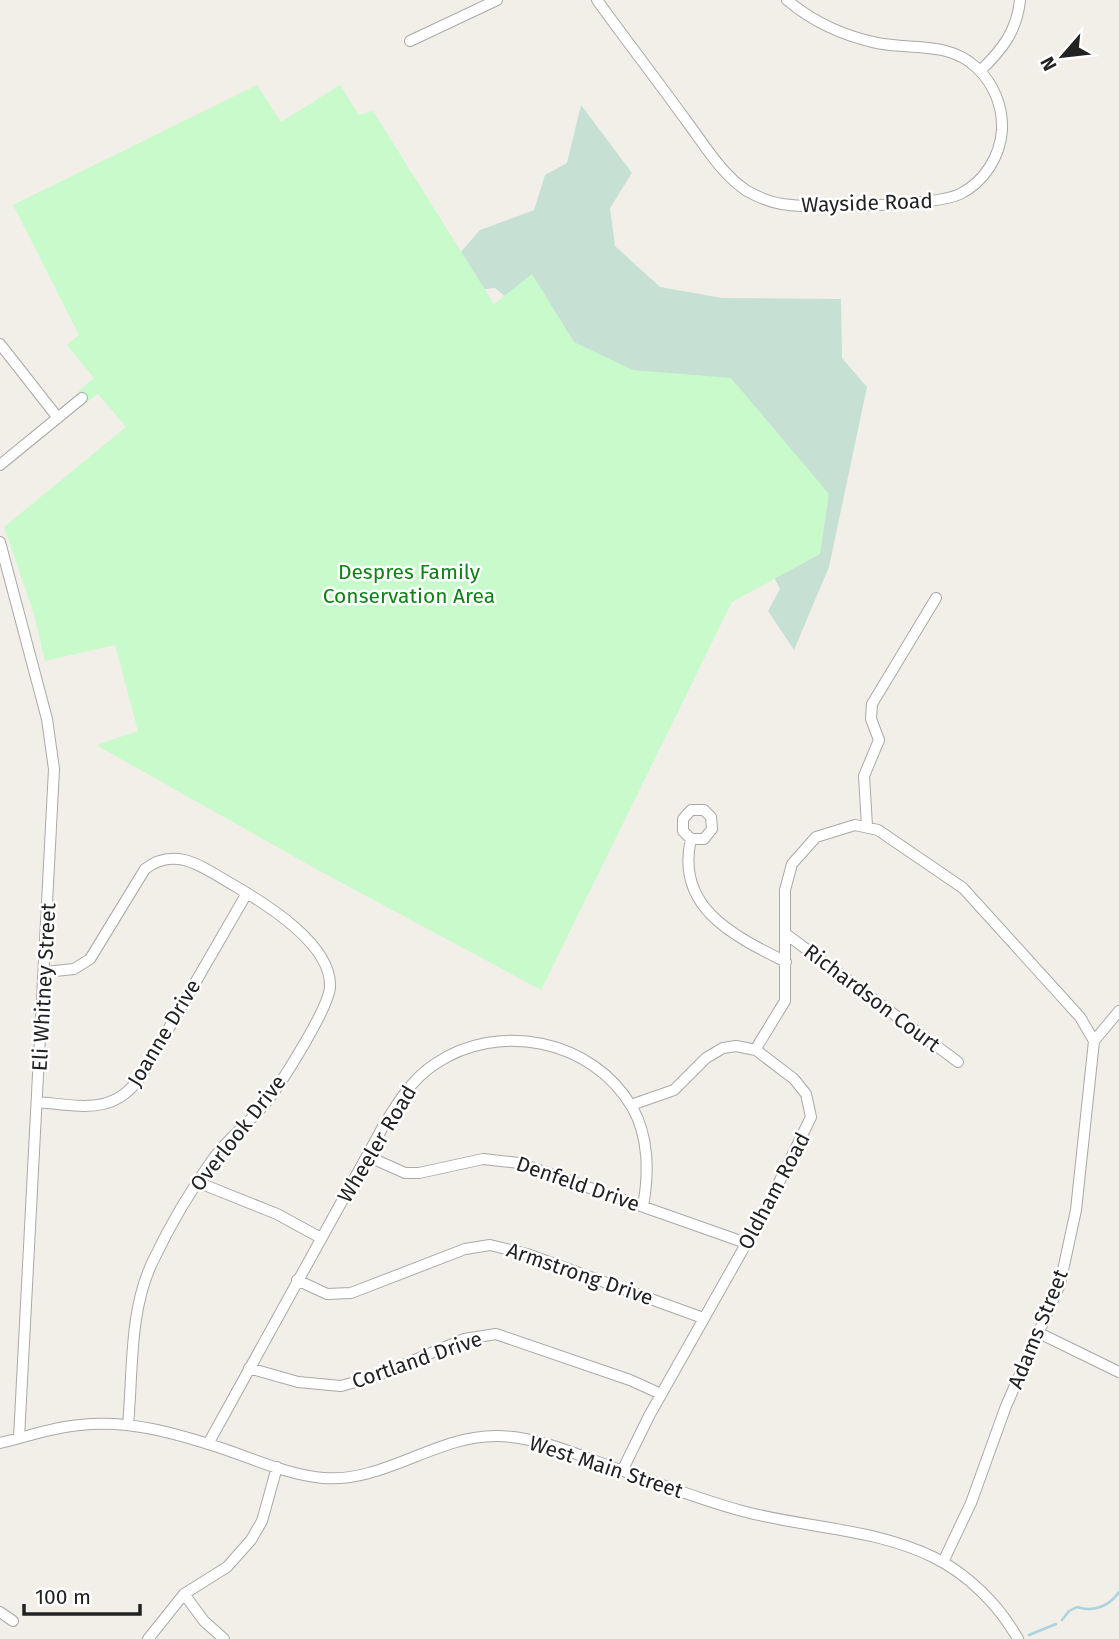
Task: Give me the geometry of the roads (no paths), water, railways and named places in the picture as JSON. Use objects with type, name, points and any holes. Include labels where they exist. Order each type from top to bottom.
[{"type":"street","points":[[410,41],[497,0]]},
{"type":"street","name":"Wayside Road","points":[[597,0],[726,174],[758,197],[784,205],[930,203],[951,198],[970,188],[991,164],[1001,134],[999,103],[980,71],[948,51],[878,43],[849,35],[820,23],[787,0]]},
{"type":"street","points":[[980,71],[1007,41],[1015,26],[1020,0]]},
{"type":"street","points":[[0,344],[58,418]]},
{"type":"street","points":[[0,466],[82,398]]},
{"type":"street","name":"Eli Whitney Street","points":[[0,542],[54,755],[45,972],[19,1438]]},
{"type":"street","points":[[867,826],[864,776],[879,740],[871,719],[872,704],[936,598]]},
{"type":"street","points":[[631,1105],[674,1090],[706,1058],[723,1048],[736,1046],[755,1049],[785,1000],[785,890],[788,874],[798,853],[816,837],[855,825],[867,826],[911,850],[963,888],[1080,1017],[1094,1041],[1119,1011]]},
{"type":"street","points":[[691,839],[688,876],[703,907],[737,934],[786,962]]},
{"type":"street","name":"Overlook Drive","points":[[45,972],[74,969],[90,959],[145,869],[155,861],[172,857],[184,859],[270,905],[293,925],[327,969],[330,989],[271,1097],[227,1141],[197,1182],[152,1263],[139,1296],[128,1425]]},
{"type":"street","name":"Joanne Drive","points":[[38,1102],[90,1106],[106,1104],[128,1094],[143,1073],[247,893]]},
{"type":"street","name":"Richardson Court","points":[[786,934],[958,1062]]},
{"type":"street","name":"Wheeler Road","points":[[208,1444],[403,1094],[417,1078],[451,1054],[480,1043],[511,1039],[563,1049],[606,1077],[631,1105],[639,1125],[647,1164],[643,1206]]},
{"type":"street","name":"Adams Street","points":[[943,1562],[971,1503],[1006,1406],[1060,1284],[1074,1223],[1094,1041]]},
{"type":"street","name":"Oldham Road","points":[[622,1471],[811,1117],[810,1106],[801,1087],[755,1049]]},
{"type":"street","name":"Denfeld Drive","points":[[367,1156],[405,1172],[419,1173],[483,1159],[506,1160],[746,1243]]},
{"type":"street","points":[[197,1182],[277,1214],[321,1238]]},
{"type":"street","name":"Armstrong Drive","points":[[297,1280],[327,1294],[351,1293],[465,1249],[490,1245],[527,1254],[703,1318]]},
{"type":"street","name":"Cortland Drive","points":[[249,1368],[298,1382],[341,1386],[377,1376],[464,1339],[496,1334],[630,1380],[661,1394]]},
{"type":"street","points":[[1040,1334],[1119,1371]]},
{"type":"street","name":"West Main Street","points":[[0,1443],[78,1425],[128,1425],[208,1444],[276,1467],[324,1478],[349,1477],[456,1441],[498,1436],[560,1448],[742,1511],[893,1541],[943,1562],[977,1587],[1001,1613],[1018,1639]]},
{"type":"street","points":[[148,1639],[184,1594],[227,1566],[251,1540],[262,1521],[276,1467]]},
{"type":"street","points":[[184,1594],[204,1621],[224,1639]]},
{"type":"street","points":[[0,1612],[13,1621]]},
{"type":"waterway","points":[[1062,1620],[1069,1611],[1077,1607],[1095,1608],[1106,1605],[1119,1592]]},
{"type":"waterway","points":[[1029,1635],[1056,1624]]},
{"type":"park label","name":"Despres Family Conservation Area","points":[[409,584]]}]
